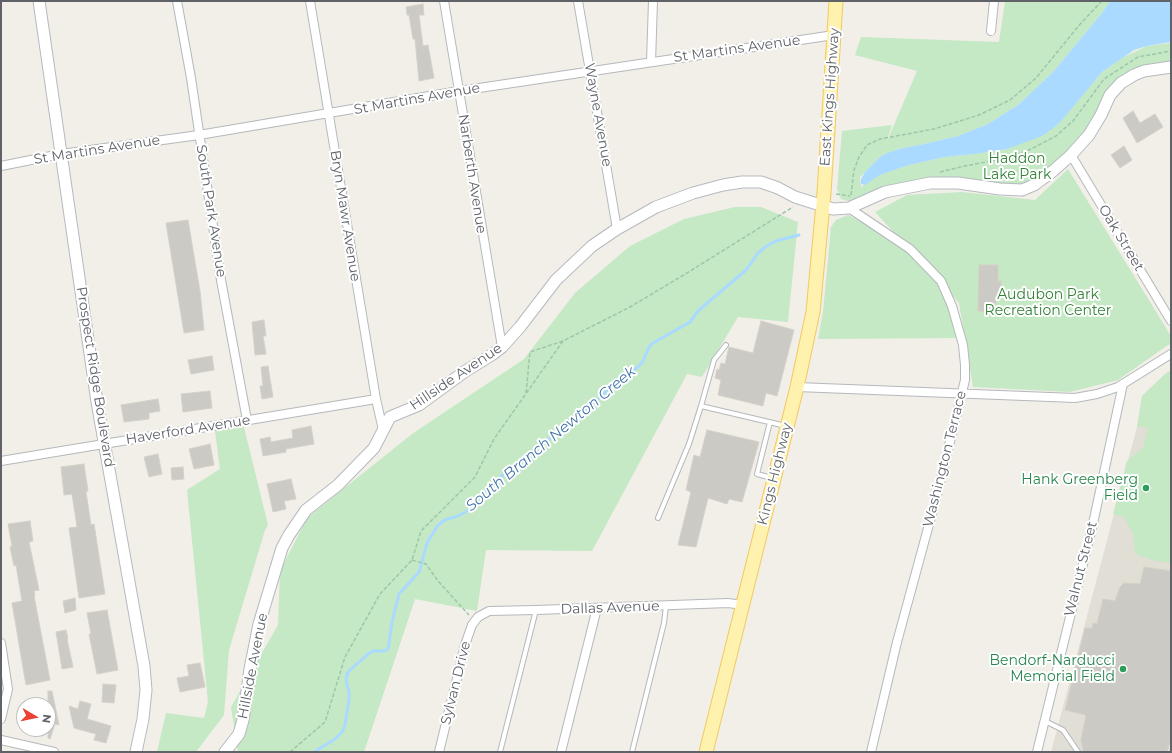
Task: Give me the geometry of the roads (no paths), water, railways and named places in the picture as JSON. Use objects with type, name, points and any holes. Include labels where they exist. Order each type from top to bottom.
[{"type":"main road","name":"East Kings Highway","points":[[823,199],[836,1]]},
{"type":"main road","name":"Kings Highway","points":[[706,752],[797,387],[813,312],[823,199]]},
{"type":"street","name":"Prospect Ridge Boulevard","points":[[38,1],[97,402],[144,666],[146,690],[144,718],[136,752]]},
{"type":"street","name":"South Park Avenue","points":[[177,1],[221,280],[247,420]]},
{"type":"street","name":"Bryn Mawr Avenue","points":[[310,1],[376,399],[384,430]]},
{"type":"street","name":"Narberth Avenue","points":[[444,1],[502,347]]},
{"type":"street","name":"Wayne Avenue","points":[[578,1],[617,229]]},
{"type":"street","points":[[651,62],[653,1]]},
{"type":"street","points":[[991,31],[994,1]]},
{"type":"street","name":"St Martins Avenue","points":[[1,166],[61,154],[199,135],[459,91],[834,35]]},
{"type":"street","points":[[849,208],[886,192],[930,183],[958,183],[1000,189],[1022,190],[1034,185],[1071,155],[1090,135],[1110,95],[1121,82],[1144,71],[1171,67]]},
{"type":"street","name":"Oak Street","points":[[1071,155],[1171,321]]},
{"type":"street","name":"Hillside Avenue","points":[[224,752],[239,734],[244,720],[250,669],[259,624],[278,560],[289,535],[306,510],[338,486],[374,448],[390,417],[419,405],[464,372],[502,347],[520,327],[556,280],[592,246],[617,229],[656,207],[693,193],[723,185],[742,182],[761,182],[803,200],[823,199],[833,209],[849,208]]},
{"type":"street","name":"Washington Terrace","points":[[849,208],[910,249],[941,281],[952,306],[963,345],[965,380],[937,495],[897,642],[872,752]]},
{"type":"street","points":[[797,387],[1075,398],[1097,394],[1118,387],[1171,354]]},
{"type":"street","name":"Walnut Street","points":[[1037,752],[1094,519],[1123,384]]},
{"type":"street","name":"Haverford Avenue","points":[[1,461],[376,399]]},
{"type":"street","name":"Dallas Avenue","points":[[476,619],[489,611],[728,603],[743,605]]},
{"type":"street","points":[[561,752],[597,608]]},
{"type":"street","name":"Sylvan Drive","points":[[439,752],[465,645],[476,619]]},
{"type":"street","points":[[1,643],[8,689],[1,719]]},
{"type":"street","points":[[1,740],[54,752]]},
{"type":"lane","points":[[658,518],[689,444],[714,360],[726,345]]},
{"type":"lane","points":[[700,406],[786,427]]},
{"type":"lane","points":[[770,422],[757,474],[774,478]]},
{"type":"lane","points":[[632,752],[664,623],[666,606]]},
{"type":"lane","points":[[500,752],[536,610]]},
{"type":"lane","points":[[1044,721],[1063,730],[1078,752]]},
{"type":"water","points":[[1110,1],[1171,1],[1171,42],[1134,50],[1102,72],[1063,119],[1042,136],[1007,149],[945,157],[909,165],[880,175],[865,185],[861,184],[861,179],[865,172],[880,157],[887,153],[958,136],[988,124],[1018,105],[1053,72],[1102,13]]},
{"type":"waterway","name":"South Branch Newton Creek","points":[[314,752],[335,739],[342,732],[345,725],[349,700],[346,680],[347,674],[368,654],[373,651],[384,651],[388,649],[392,622],[399,594],[419,572],[427,543],[438,525],[445,520],[458,516],[469,510],[481,495],[498,479],[528,454],[555,435],[603,395],[618,379],[630,373],[639,366],[643,361],[649,347],[653,343],[690,322],[698,311],[746,270],[758,253],[765,247],[776,241],[799,235]]},
{"type":"place","name":"Hank Greenberg Field","points":[[1146,488]]},
{"type":"place","name":"Bendorf-Narducci Memorial Field","points":[[1123,669]]},
{"type":"park label","name":"Haddon Lake Park","points":[[1017,168]]},
{"type":"park label","name":"Audubon Park Recreation Center","points":[[1048,304]]}]
